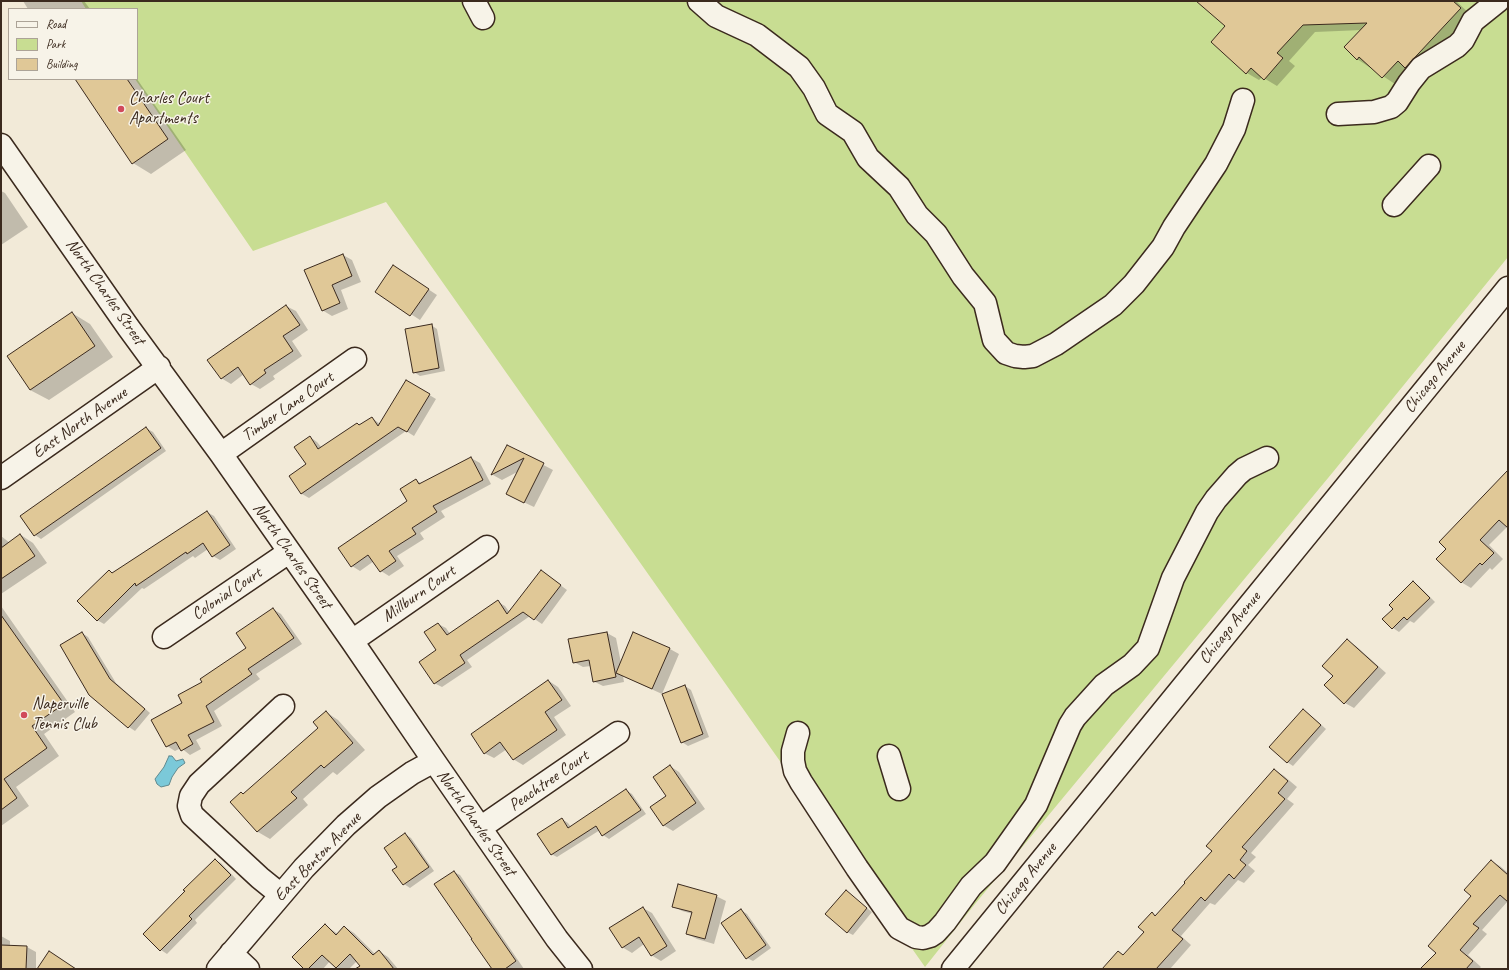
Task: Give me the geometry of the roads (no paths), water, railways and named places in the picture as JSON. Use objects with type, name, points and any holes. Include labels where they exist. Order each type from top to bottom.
[{"type":"street","points":[[699,1],[716,16],[757,35],[799,67],[814,88],[827,114],[853,132],[868,158],[899,187],[917,215],[936,234],[963,276],[985,303],[994,340],[1006,353],[1015,356],[1033,356],[1056,344],[1113,305],[1134,284],[1163,247],[1177,222],[1216,164],[1229,141],[1243,100]]},
{"type":"street","points":[[1338,114],[1374,112],[1391,107],[1397,102],[1421,68],[1457,46],[1463,40],[1474,21],[1498,1]]},
{"type":"street","name":"North Charles Street","points":[[1,144],[128,327],[159,367],[221,454],[557,939],[580,969]]},
{"type":"street","points":[[1394,205],[1430,166]]},
{"type":"street","name":"Chicago Avenue","points":[[953,969],[1508,288]]},
{"type":"street","name":"Timber Lane Court","points":[[221,454],[355,359]]},
{"type":"street","name":"East North Avenue","points":[[1,478],[159,367]]},
{"type":"street","points":[[798,733],[793,751],[793,761],[801,782],[857,868],[899,928],[916,938],[930,936],[945,922],[971,886],[995,863],[1036,804],[1070,725],[1075,717],[1104,685],[1132,665],[1148,648],[1173,578],[1207,512],[1216,499],[1244,469],[1267,458]]},
{"type":"street","name":"Millburn Court","points":[[352,641],[487,547]]},
{"type":"street","name":"Colonial Court","points":[[164,637],[289,552]]},
{"type":"street","points":[[281,895],[260,878],[192,815],[189,806],[191,796],[199,784],[283,706]]},
{"type":"street","name":"Peachtree Court","points":[[480,828],[618,733]]},
{"type":"street","name":"East Benton Avenue","points":[[224,961],[281,895],[329,843],[363,810],[412,773],[434,761]]},
{"type":"street","points":[[224,961],[248,969]]},
{"type":"water","points":[[169,756],[172,756],[176,761],[183,759],[185,763],[178,768],[169,785],[161,787],[157,784],[155,779],[164,767]]},
{"type":"place","name":"Charles Court Apartments","points":[[121,109]]},
{"type":"place","name":"Naperville Tennis Club","points":[[24,715]]}]
